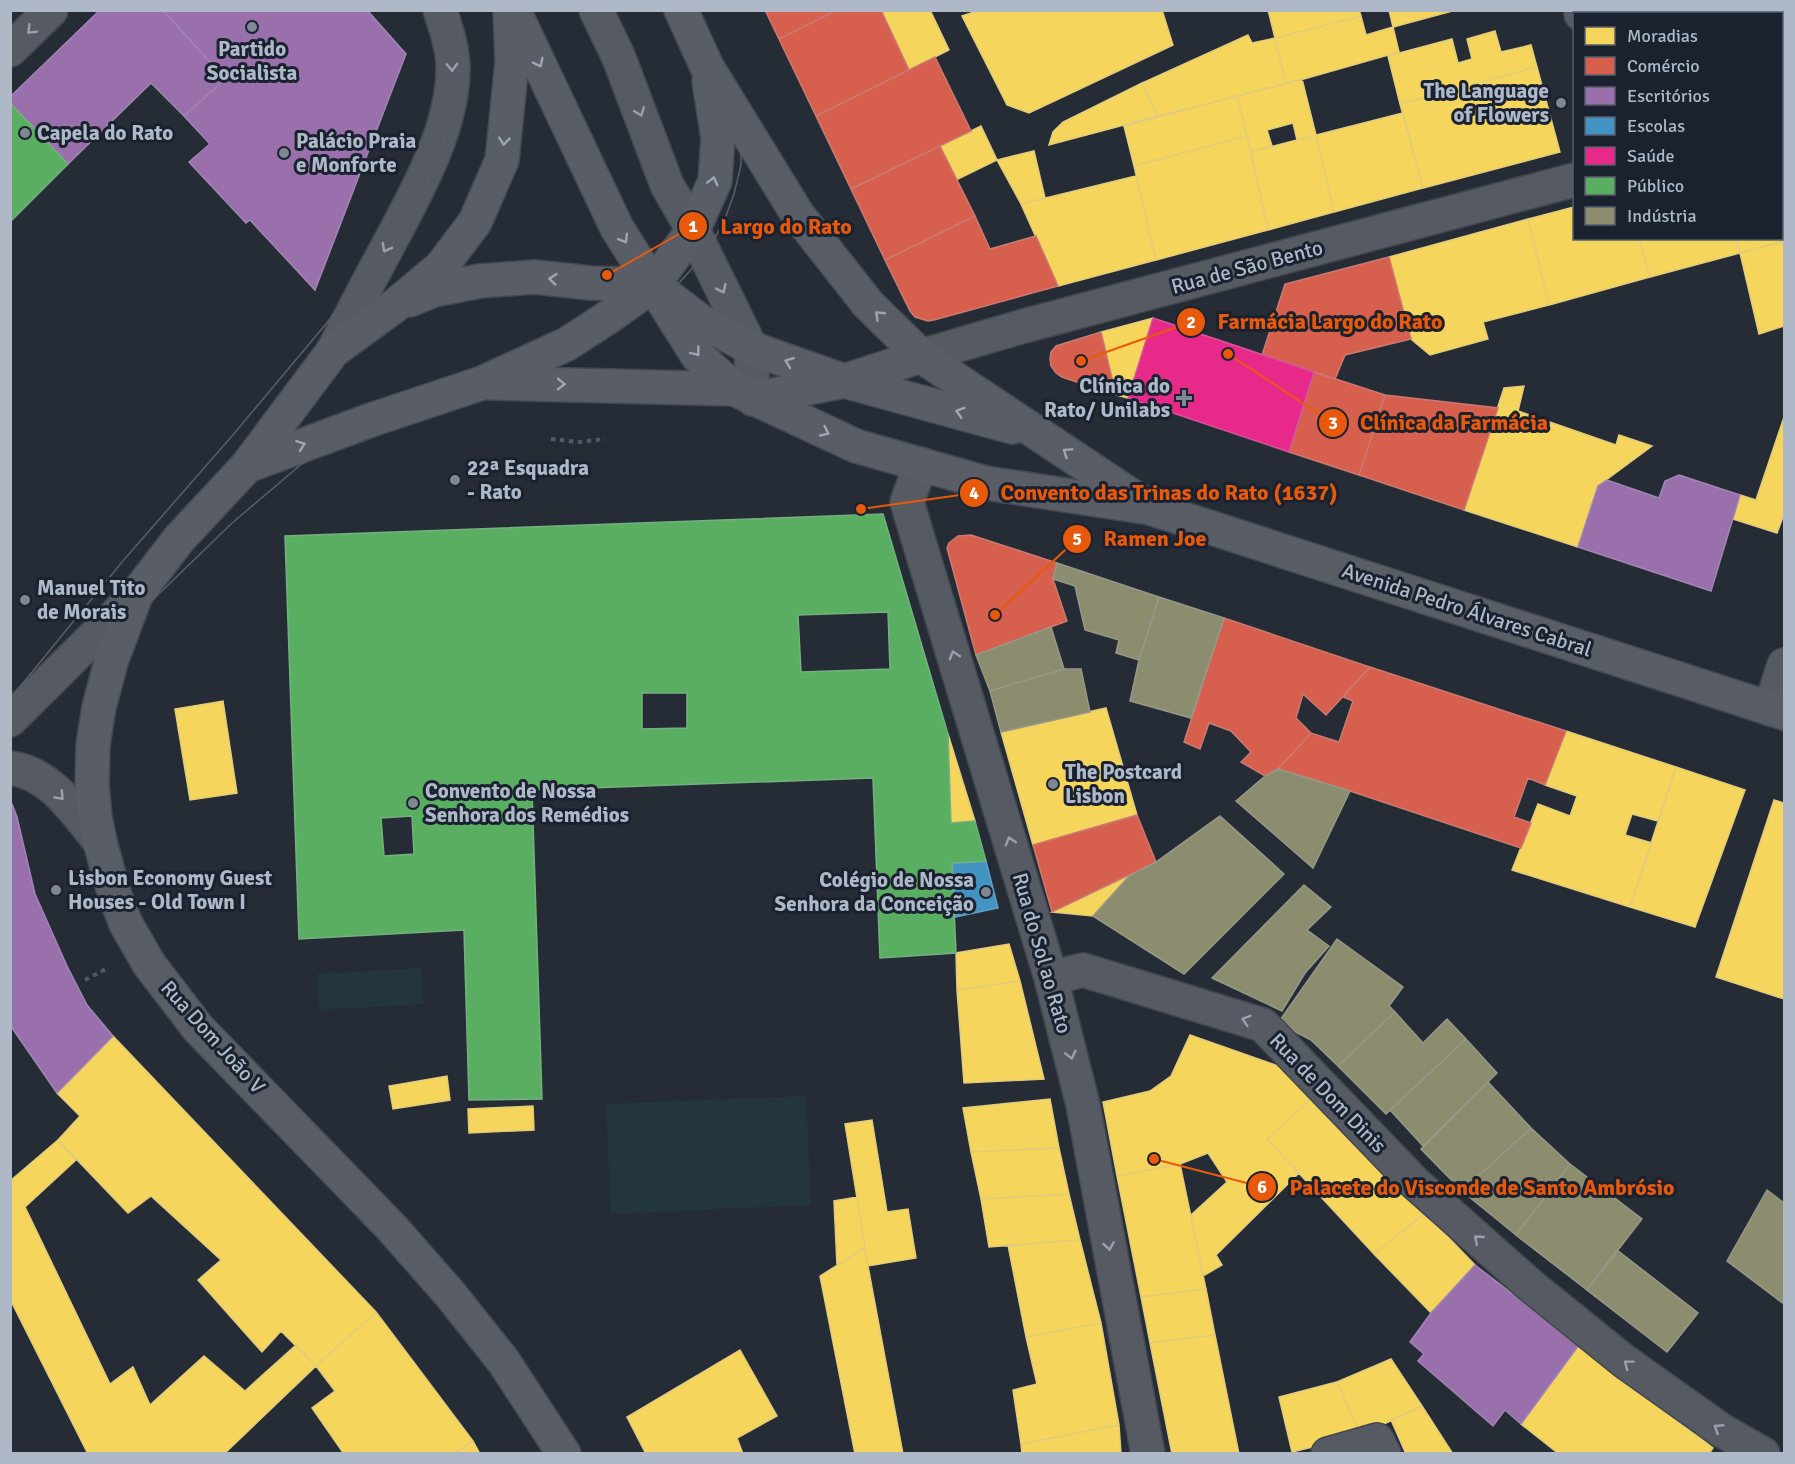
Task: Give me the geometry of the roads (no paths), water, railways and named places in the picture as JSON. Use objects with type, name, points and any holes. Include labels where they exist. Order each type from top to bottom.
[{"type":"main road","points":[[512,10],[617,228],[697,355],[744,394],[856,446],[986,483],[1150,508]]},
{"type":"main road","points":[[392,308],[441,267],[475,222],[502,160],[512,62],[512,10]]},
{"type":"main road","points":[[681,10],[707,67],[798,215],[868,304],[921,356],[1150,508]]},
{"type":"main road","points":[[247,466],[371,420],[482,383],[567,344],[653,285],[693,230],[715,181],[718,138],[707,67]]},
{"type":"main road","points":[[392,308],[434,290],[480,281],[535,277],[591,283],[653,285],[699,320],[751,348],[844,381],[1037,432]]},
{"type":"main road","name":"Rua Dom João V","points":[[392,308],[333,351],[247,466],[179,539],[136,595],[111,662],[99,707],[93,745],[92,785],[95,817],[114,893],[126,924],[149,964],[198,1028],[392,1228],[450,1294],[504,1362],[564,1454]]},
{"type":"main road","points":[[482,383],[744,394],[844,381],[921,356]]},
{"type":"main road","name":"Avenida Pedro Álvares Cabral","points":[[1150,508],[1778,711]]},
{"type":"street","points":[[10,50],[51,10]]},
{"type":"street","points":[[333,351],[416,193],[441,133],[451,99],[453,68],[449,37],[440,10]]},
{"type":"street","points":[[596,10],[619,58],[667,185],[693,230],[751,348],[744,394]]},
{"type":"street","name":"Rua de São Bento","points":[[921,356],[1035,323],[1573,181]]},
{"type":"street","name":"Rua do Sol ao Rato","points":[[921,464],[907,502],[1051,978],[1083,1106],[1148,1454]]},
{"type":"street","points":[[10,720],[136,595]]},
{"type":"street","points":[[1778,711],[1785,664]]},
{"type":"street","points":[[10,768],[32,774],[50,785],[100,842]]},
{"type":"street","name":"Rua de Dom Dinis","points":[[1051,978],[1083,970],[1263,1025],[1414,1182],[1530,1285],[1632,1367],[1721,1430],[1763,1454]]},
{"type":"street","points":[[1328,1454],[1377,1440],[1384,1454]]},
{"type":"tram line","points":[[10,699],[122,562],[232,436],[392,245],[417,206],[458,107],[463,48],[456,10]]},
{"type":"tram line","points":[[10,737],[65,678],[163,590],[231,524],[319,449],[387,411],[497,367],[612,327],[631,317],[680,282],[705,254],[723,224],[741,165],[736,119],[726,88],[690,10]]},
{"type":"place","name":"Partido Socialista","points":[[252,27]]},
{"type":"place","name":"The Language of Flowers","points":[[1561,103]]},
{"type":"place","name":"Capela do Rato","points":[[25,133]]},
{"type":"place","name":"Palácio Praia e Monforte","points":[[284,153]]},
{"type":"place","name":"Largo do Rato","points":[[607,275]]},
{"type":"place","name":"Clínica da Farmácia","points":[[1228,354]]},
{"type":"place","name":"Farmácia Largo do Rato","points":[[1081,361]]},
{"type":"place","name":"Clínica do Rato/ Unilabs","points":[[1184,398]]},
{"type":"place","name":"22ª Esquadra - Rato","points":[[455,480]]},
{"type":"place","name":"Convento das Trinas do Rato (1637)","points":[[861,509]]},
{"type":"place","name":"Manuel Tito de Morais","points":[[25,600]]},
{"type":"place","name":"Ramen Joe","points":[[995,615]]},
{"type":"place","name":"The Postcard Lisbon","points":[[1053,784]]},
{"type":"place","name":"Convento de Nossa Senhora dos Remédios","points":[[413,803]]},
{"type":"place","name":"Lisbon Economy Guest Houses - Old Town I","points":[[56,890]]},
{"type":"place","name":"Colégio de Nossa Senhora da Conceição","points":[[986,892]]},
{"type":"place","name":"Palacete do Visconde de Santo Ambrósio","points":[[1154,1159]]}]
